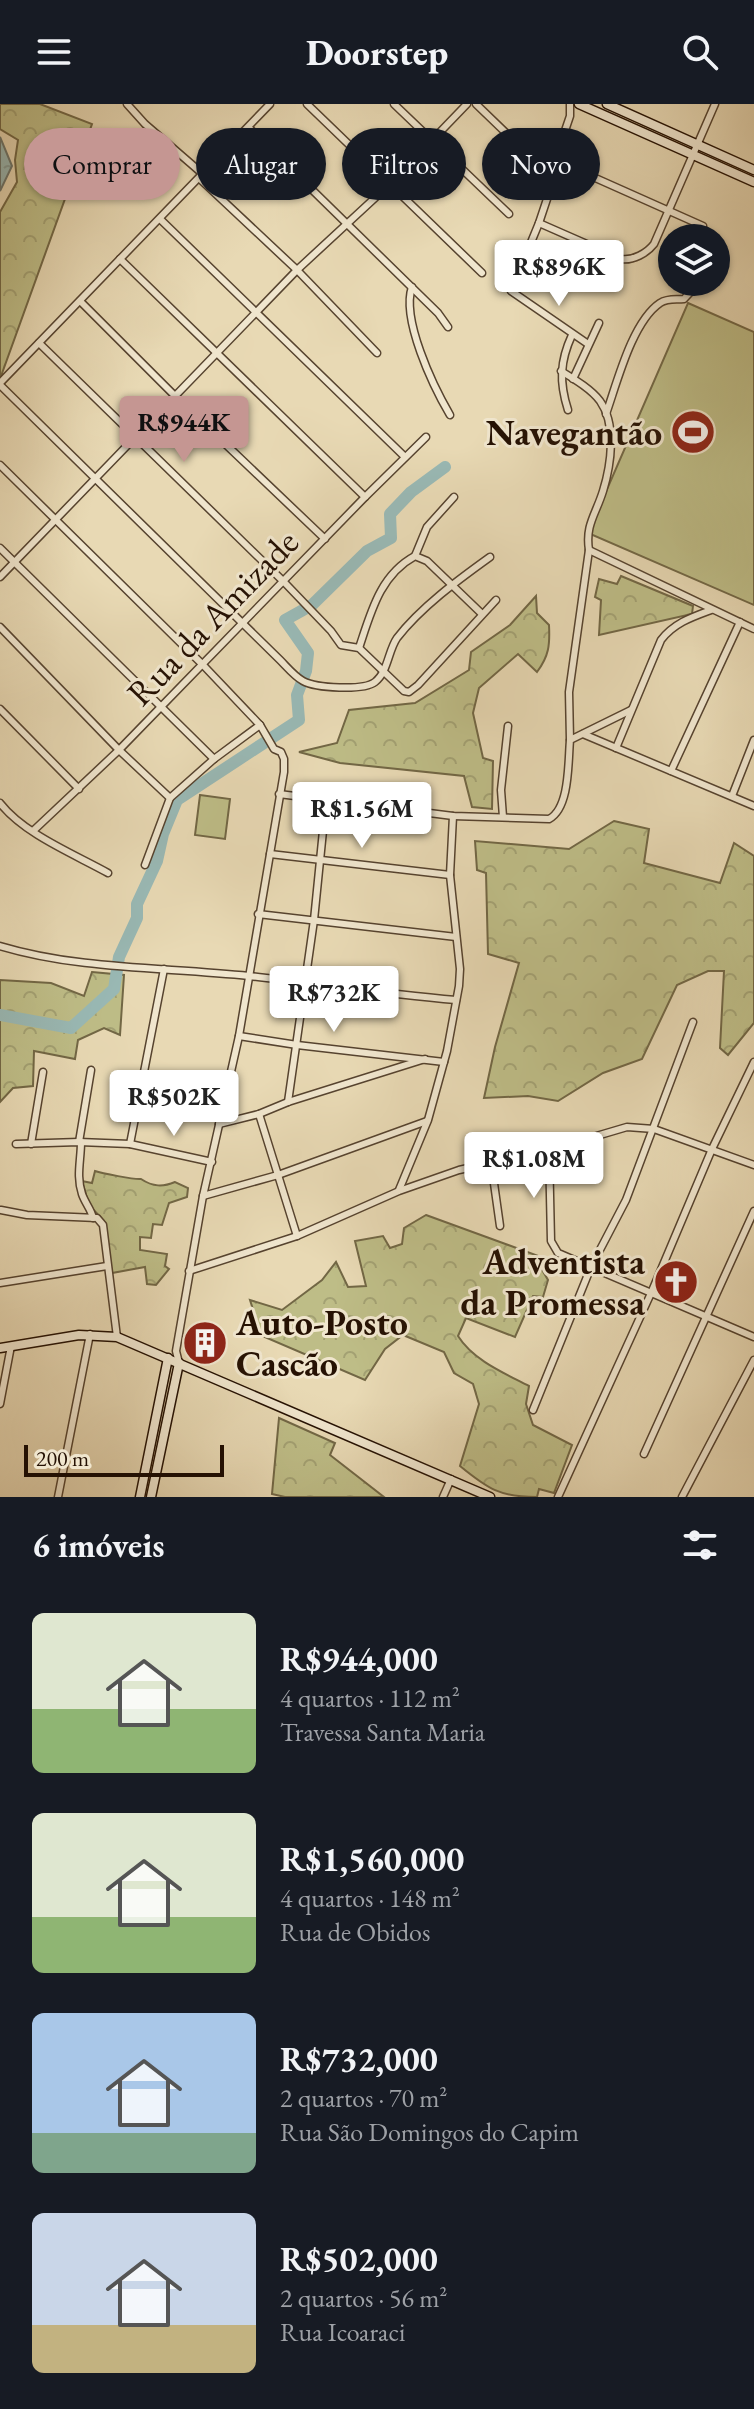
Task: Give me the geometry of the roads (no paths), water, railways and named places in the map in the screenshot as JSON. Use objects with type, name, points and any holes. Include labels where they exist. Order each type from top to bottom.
[{"type":"street","points":[[127,104],[196,171]]},
{"type":"street","points":[[249,128],[270,104]]},
{"type":"street","points":[[307,104],[342,138]]},
{"type":"street","points":[[394,104],[419,128]]},
{"type":"street","points":[[444,128],[467,104]]},
{"type":"street","points":[[476,104],[501,128]]},
{"type":"street","points":[[566,128],[570,104]]},
{"type":"street","points":[[570,116],[581,104],[754,182]]},
{"type":"street","points":[[607,104],[754,170]]},
{"type":"street","points":[[539,223],[629,261],[649,250],[715,104]]},
{"type":"street","points":[[466,173],[509,214]]},
{"type":"street","points":[[600,180],[698,224]]},
{"type":"street","points":[[196,183],[0,384],[302,681],[333,688],[375,682],[391,647],[401,634],[453,584],[490,557]]},
{"type":"street","points":[[225,200],[377,353]]},
{"type":"street","points":[[322,200],[438,313],[448,327]]},
{"type":"street","points":[[0,577],[258,314],[297,270],[374,200]]},
{"type":"street","points":[[407,200],[482,273]]},
{"type":"street","points":[[547,200],[511,291],[588,344]]},
{"type":"street","points":[[160,219],[405,457]]},
{"type":"street","points":[[120,259],[365,497]]},
{"type":"street","points":[[412,287],[408,300],[410,320],[436,391],[450,415]]},
{"type":"street","points":[[606,414],[646,317],[659,304],[687,296]]},
{"type":"street","points":[[80,301],[325,539]]},
{"type":"street","points":[[573,379],[599,323]]},
{"type":"street","points":[[568,410],[561,371],[572,335]]},
{"type":"street","points":[[39,343],[284,582],[341,645],[359,648],[404,691],[409,692],[418,685],[496,600]]},
{"type":"street","points":[[279,794],[453,816],[549,819],[559,812],[565,794],[570,740],[569,692],[589,550],[587,529],[603,491],[610,436],[606,414],[597,398],[561,371]]},
{"type":"street","name":"Rua da Amizade","points":[[33,831],[119,750],[426,437]]},
{"type":"street","points":[[0,465],[203,665],[260,725],[271,745],[281,752],[284,759],[239,1036],[189,1271],[176,1351],[179,1363],[151,1494],[140,1493],[168,1358],[176,1351]]},
{"type":"street","points":[[359,648],[379,591],[415,556],[427,527],[454,497]]},
{"type":"street","points":[[0,548],[214,759]]},
{"type":"street","points":[[589,550],[754,629]]},
{"type":"street","points":[[415,556],[427,561],[482,614]]},
{"type":"street","points":[[616,748],[661,640],[669,629],[711,609]]},
{"type":"street","points":[[671,771],[740,622]]},
{"type":"street","points":[[0,627],[170,798]]},
{"type":"street","points":[[0,709],[79,789]]},
{"type":"street","points":[[570,740],[631,710]]},
{"type":"street","points":[[145,865],[170,798],[214,759],[260,725]]},
{"type":"street","points":[[503,817],[501,782],[508,726]]},
{"type":"street","points":[[583,734],[754,806]]},
{"type":"street","points":[[732,796],[754,740]]},
{"type":"street","points":[[288,1102],[314,920],[326,801]]},
{"type":"street","points":[[0,803],[10,816],[33,831],[108,873]]},
{"type":"street","points":[[399,1191],[428,1120],[444,1062],[456,1000],[460,969],[450,875],[453,816]]},
{"type":"street","points":[[270,854],[450,875]]},
{"type":"street","points":[[258,914],[456,937]]},
{"type":"street","points":[[0,946],[52,958],[249,976],[456,1000]]},
{"type":"street","points":[[130,1144],[164,969]]},
{"type":"street","points":[[533,1410],[591,1267],[626,1200],[693,1022]]},
{"type":"street","points":[[239,1036],[444,1062]]},
{"type":"street","points":[[219,1124],[259,1114],[425,1059]]},
{"type":"street","points":[[558,1497],[652,1291],[712,1149],[754,1062]]},
{"type":"street","points":[[91,1070],[78,1177],[81,1193],[93,1218]]},
{"type":"street","points":[[31,1144],[43,1072]]},
{"type":"street","points":[[259,1114],[297,1236]]},
{"type":"street","points":[[203,1196],[278,1175],[428,1120]]},
{"type":"street","points":[[189,1271],[297,1236],[399,1191],[459,1170],[549,1150],[610,1130],[627,1127],[654,1129],[754,1165]]},
{"type":"street","points":[[16,1144],[130,1144],[212,1162]]},
{"type":"street","points":[[549,1150],[552,1245],[558,1253],[754,1337]]},
{"type":"street","points":[[491,1162],[500,1226]]},
{"type":"street","points":[[1,1210],[27,1215],[97,1218],[103,1225],[117,1337]]},
{"type":"street","points":[[644,1454],[754,1211]]},
{"type":"street","points":[[0,1283],[107,1266]]},
{"type":"street","points":[[58,1497],[90,1334]]},
{"type":"street","points":[[0,1348],[90,1334],[117,1337],[490,1497]]},
{"type":"street","points":[[0,1404],[11,1346]]},
{"type":"street","points":[[682,1497],[754,1360]]},
{"type":"street","points":[[443,1497],[451,1479]]},
{"type":"water","points":[[0,137],[12,166],[0,191]]},
{"type":"waterway","points":[[0,1015],[71,1028],[114,989],[119,957],[137,918],[137,904],[157,861],[163,834],[177,800],[299,720],[297,695],[306,671],[308,653],[285,620],[312,605],[367,551],[391,538],[390,514],[411,492],[445,467]]},
{"type":"place","name":"Navegantão","points":[[693,432]]},
{"type":"place","name":"Adventista da Promessa","points":[[676,1282]]},
{"type":"place","name":"Auto-Posto Cascão","points":[[205,1343]]}]
